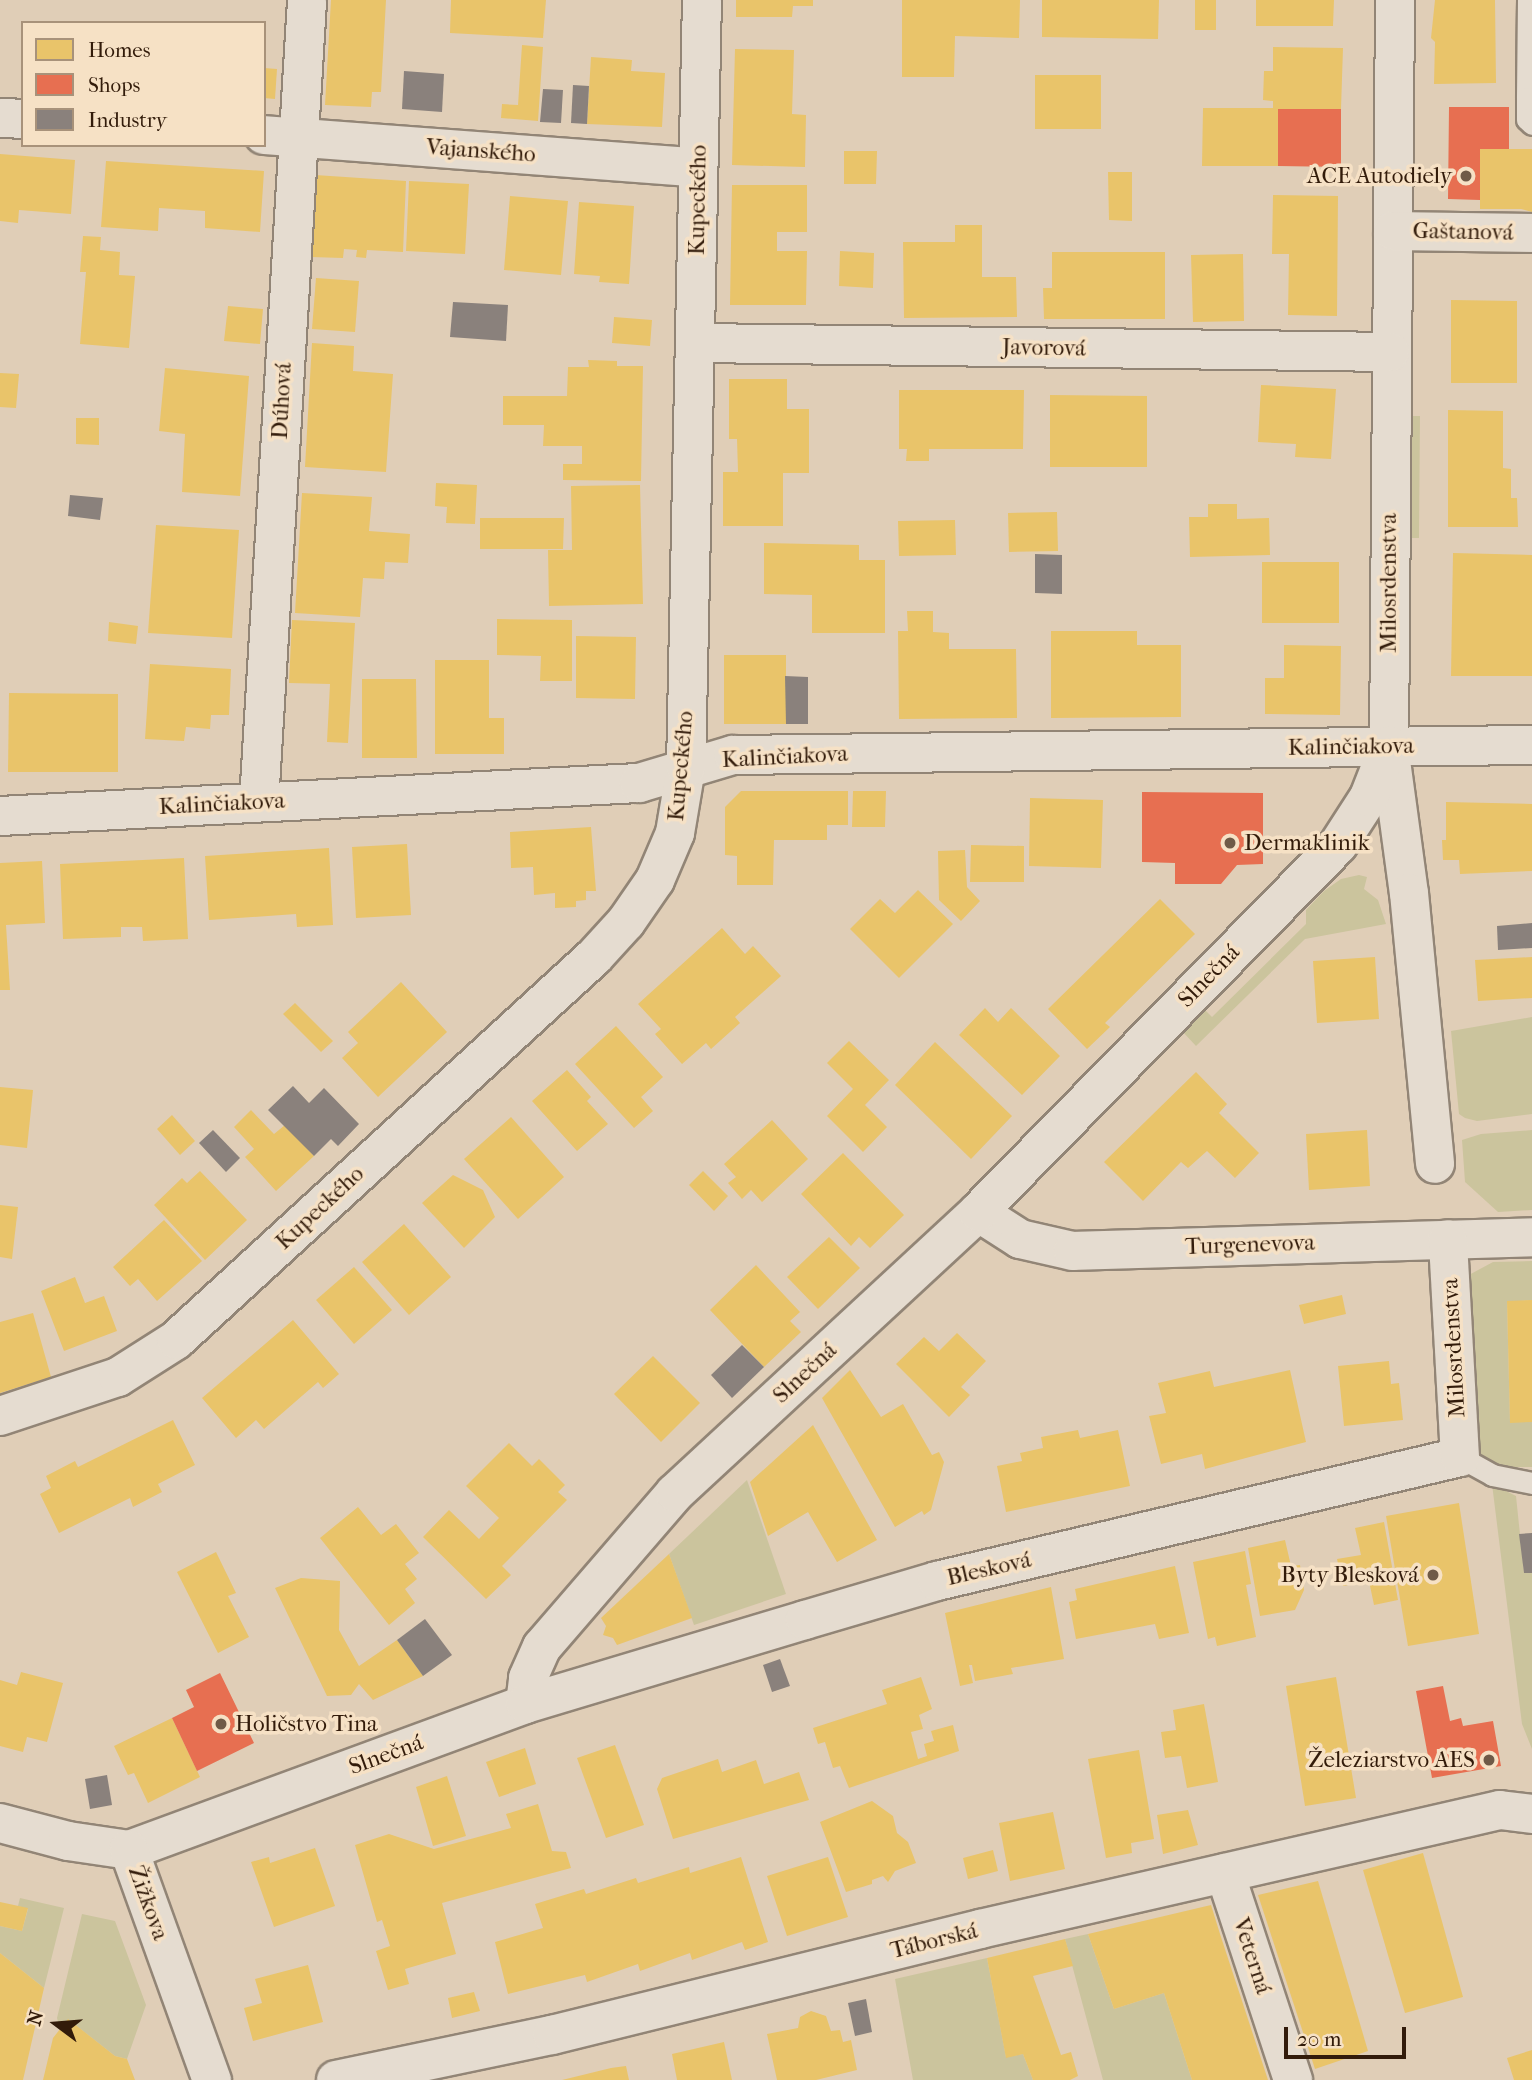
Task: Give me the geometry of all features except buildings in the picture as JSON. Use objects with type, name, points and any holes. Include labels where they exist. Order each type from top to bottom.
[{"type":"street","name":"Dúhová","points":[[259,802],[281,136],[307,0]]},
{"type":"street","name":"Kupeckého","points":[[0,1416],[62,1398],[118,1377],[176,1340],[594,957],[626,922],[655,880],[675,833],[686,768],[697,343],[702,0]]},
{"type":"street","name":"Milosrdenstva","points":[[1395,0],[1390,352],[1389,746],[1409,893],[1435,1164]]},
{"type":"street","points":[[0,118],[21,119]]},
{"type":"street","name":"Vajanského","points":[[281,136],[698,168]]},
{"type":"street","name":"Gaštanová","points":[[1393,231],[1532,233]]},
{"type":"street","name":"Javorová","points":[[697,343],[1390,352]]},
{"type":"street","name":"Kalinčiakova","points":[[0,816],[639,783],[733,755],[1532,745]]},
{"type":"street","name":"Slnečná","points":[[129,1850],[525,1704],[528,1678],[542,1647],[675,1493],[978,1212],[1338,845],[1369,797],[1389,746]]},
{"type":"street","name":"Turgenevova","points":[[978,1212],[1020,1239],[1073,1251],[1532,1237]]},
{"type":"street","name":"Milosrdenstva","points":[[1448,1239],[1460,1457]]},
{"type":"street","name":"Blesková","points":[[525,1704],[937,1581],[1460,1457]]},
{"type":"street","name":"Táborská","points":[[336,2080],[552,2035],[980,1929],[1500,1810],[1532,1814]]},
{"type":"street","name":"Žižkova","points":[[0,1823],[68,1841],[129,1850],[212,2080]]},
{"type":"street","name":"Veterná","points":[[1225,1873],[1293,2080]]},
{"type":"lane","points":[[1528,0],[1527,119],[1532,124]]},
{"type":"lane","points":[[1460,1457],[1492,1475],[1532,1483]]},
{"type":"shaded area","points":[[1410,416],[1420,416],[1419,538],[1409,538]]},
{"type":"shaded area","points":[[1359,875],[1367,877],[1364,889],[1378,900],[1386,924],[1305,939],[1196,1046],[1182,1031],[1204,1009],[1212,1017],[1306,924],[1306,910],[1324,891],[1341,879]]},
{"type":"shaded area","points":[[1532,1017],[1532,1114],[1477,1121],[1459,1114],[1451,1031]]},
{"type":"shaded area","points":[[1532,1130],[1532,1210],[1498,1212],[1465,1182],[1462,1140],[1481,1134]]},
{"type":"shaded area","points":[[1532,1261],[1532,1300],[1507,1302],[1510,1422],[1532,1422],[1532,1467],[1502,1467],[1480,1454],[1475,1444],[1467,1276],[1493,1262]]},
{"type":"shaded area","points":[[747,1480],[786,1594],[694,1625],[669,1554]]},
{"type":"shaded area","points":[[1492,1484],[1516,1496],[1524,1573],[1532,1573],[1532,1749],[1522,1724]]},
{"type":"shaded area","points":[[20,1898],[64,1908],[44,1988],[0,1953],[0,1926],[22,1931],[28,1909],[18,1906]]},
{"type":"shaded area","points":[[82,1914],[115,1921],[146,2005],[127,2059],[115,2056],[69,2020],[60,2029],[57,2018]]},
{"type":"shaded area","points":[[1088,1934],[1114,2009],[1164,1993],[1192,2080],[1103,2080],[1065,1939]]},
{"type":"shaded area","points":[[987,1958],[1006,2057],[1023,2054],[1033,2080],[913,2080],[895,1979]]},
{"type":"place","name":"ACE Autodiely","points":[[1466,176]]},
{"type":"place","name":"Dermaklinik","points":[[1230,843]]},
{"type":"place","name":"Byty Blesková","points":[[1433,1575]]},
{"type":"place","name":"Holičstvo Tina","points":[[221,1724]]},
{"type":"place","name":"Železiarstvo AES","points":[[1489,1760]]}]
